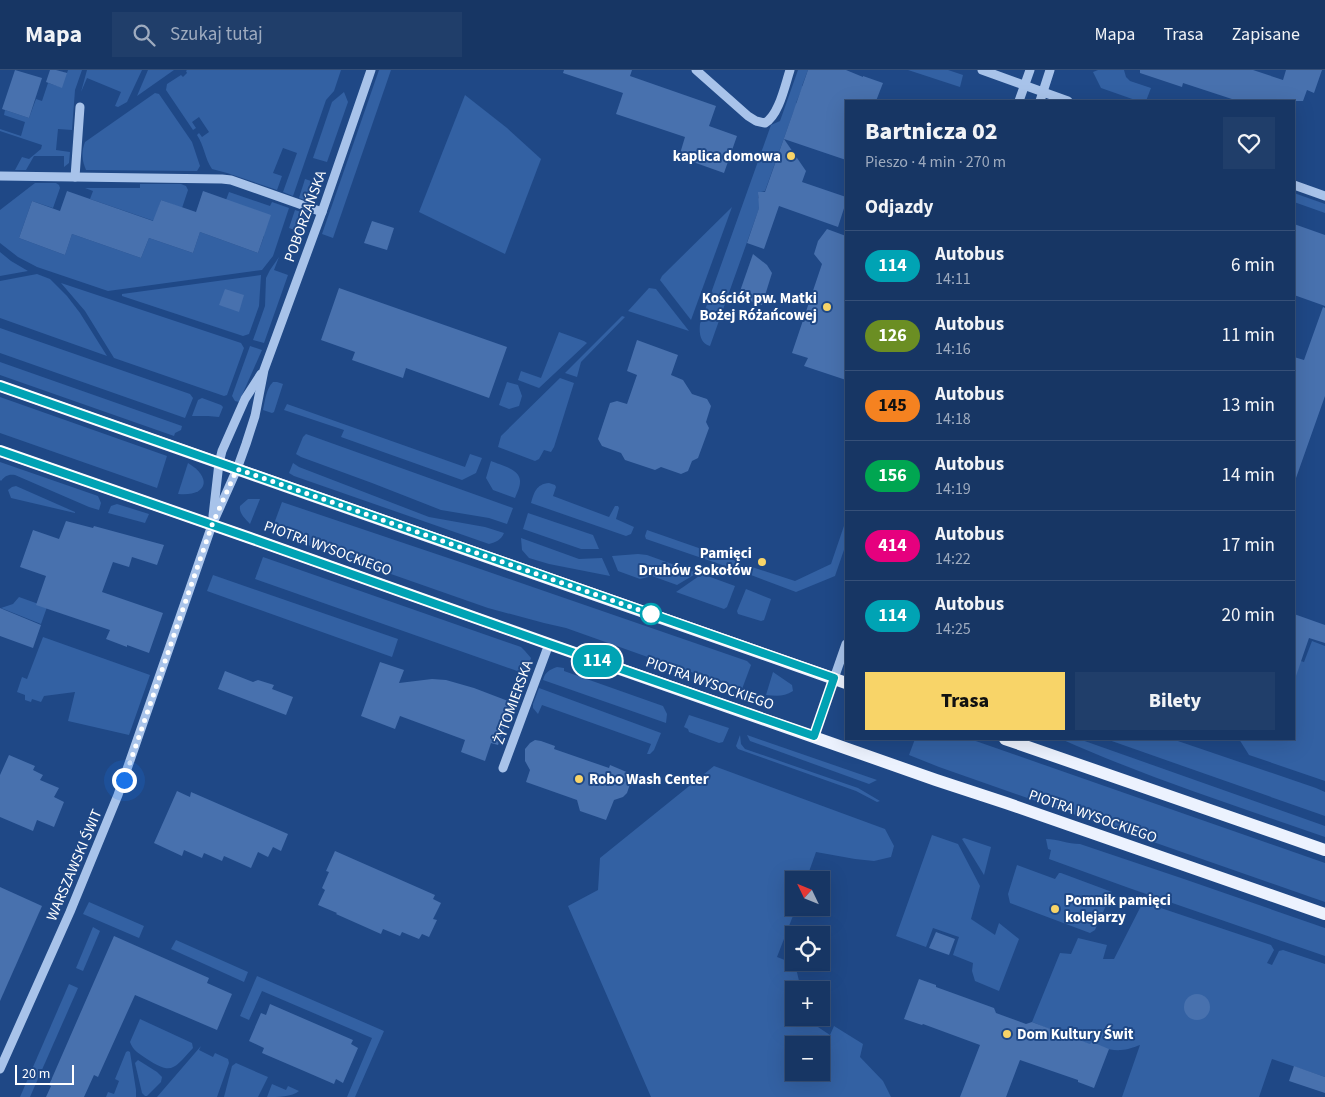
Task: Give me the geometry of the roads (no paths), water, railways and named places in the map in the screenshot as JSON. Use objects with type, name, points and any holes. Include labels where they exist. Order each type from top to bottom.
[{"type":"main road","points":[[0,386],[840,680]]},
{"type":"main road","name":"PIOTRA WYSOCKIEGO","points":[[0,451],[1325,914]]},
{"type":"main road","points":[[1007,740],[1325,850]]},
{"type":"street","name":"POBORZAŃSKA","points":[[212,525],[237,469],[255,416],[264,370],[322,212],[371,70]]},
{"type":"street","points":[[696,70],[748,116],[766,124],[776,112],[790,70]]},
{"type":"street","points":[[982,70],[1065,100]]},
{"type":"street","points":[[1019,100],[1030,70]]},
{"type":"street","points":[[1040,100],[1050,70]]},
{"type":"street","points":[[75,177],[80,106]]},
{"type":"street","points":[[0,176],[222,178],[322,212]]},
{"type":"street","points":[[1295,185],[1325,196]]},
{"type":"street","name":"POBORZAŃSKA","points":[[212,525],[222,451],[251,389],[264,370]]},
{"type":"street","name":"WARSZAWSKI ŚWIT","points":[[0,1069],[70,912],[118,795],[212,525]]},
{"type":"street","name":"ŻYTOMIERSKA","points":[[503,768],[549,644]]},
{"type":"street","points":[[814,736],[840,680],[845,650]]},
{"type":"place","name":"kaplica domowa","points":[[791,156]]},
{"type":"place","name":"Kościół pw. Matki Bożej Różańcowej","points":[[827,307]]},
{"type":"place","name":"Pamięci Druhów Sokołów","points":[[762,562]]},
{"type":"place","name":"Robo Wash Center","points":[[579,779]]},
{"type":"place","name":"Pomnik pamięci kolejarzy","points":[[1055,909]]},
{"type":"place","name":"Dom Kultury Świt","points":[[1007,1034]]}]
